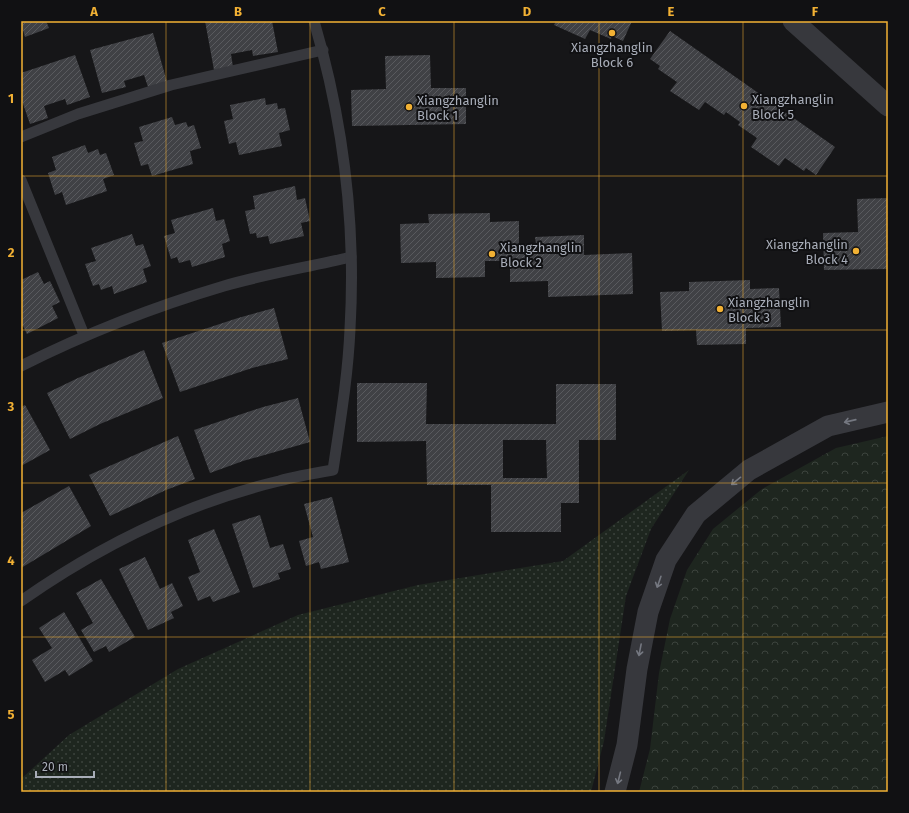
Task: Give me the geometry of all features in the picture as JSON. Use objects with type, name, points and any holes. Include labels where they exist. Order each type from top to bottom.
[{"type":"street","points":[[793,21],[888,106]]},
{"type":"street","points":[[615,792],[627,745],[637,669],[648,612],[666,560],[696,514],[749,470],[828,426],[888,412]]},
{"type":"lane","points":[[21,601],[98,553],[156,524],[217,500],[279,481],[333,470],[344,399],[349,344],[351,257],[347,188],[337,119],[314,21]]},
{"type":"lane","points":[[21,137],[78,114],[171,85],[322,50]]},
{"type":"lane","points":[[21,180],[84,336]]},
{"type":"lane","points":[[21,366],[84,336],[148,310],[225,286],[351,257]]},
{"type":"green space","points":[[888,436],[888,792],[639,792],[650,749],[659,673],[670,619],[687,570],[713,529],[762,489],[836,448]]},
{"type":"green space","points":[[689,470],[651,529],[626,596],[604,741],[591,792],[21,792],[21,779],[69,735],[178,669],[298,615],[418,585],[563,561]]},
{"type":"building","points":[[21,21],[46,21],[49,28],[25,37],[23,30],[21,31]]},
{"type":"building","points":[[205,21],[272,21],[278,52],[253,56],[252,50],[231,54],[233,67],[214,70]]},
{"type":"building","name":"Xiangzhanglin Block 6","points":[[556,21],[632,21],[623,41],[612,36],[611,39],[590,30],[585,39],[554,25]]},
{"type":"building","name":"Xiangzhanglin Block 5","points":[[670,31],[835,147],[816,175],[806,168],[804,171],[785,158],[779,166],[751,147],[757,138],[738,125],[740,122],[726,112],[724,115],[705,102],[699,110],[670,91],[677,82],[658,69],[660,66],[650,59]]},
{"type":"building","points":[[153,33],[167,82],[148,87],[144,75],[124,81],[126,87],[102,93],[90,50]]},
{"type":"building","points":[[75,55],[90,97],[67,105],[65,99],[44,106],[48,118],[30,124],[21,98],[21,73]]},
{"type":"building","name":"Xiangzhanglin Block 1","points":[[430,55],[431,88],[466,88],[466,124],[352,126],[351,90],[386,89],[385,56]]},
{"type":"building","points":[[265,98],[266,105],[277,103],[278,109],[285,108],[290,130],[279,133],[282,146],[239,155],[236,142],[229,144],[224,121],[233,119],[230,105]]},
{"type":"building","points":[[172,117],[175,125],[186,122],[188,127],[194,125],[201,148],[190,151],[193,164],[152,176],[148,164],[141,166],[134,143],[143,141],[139,127]]},
{"type":"building","points":[[85,145],[88,153],[98,149],[100,155],[106,153],[114,175],[103,179],[107,191],[66,205],[62,192],[55,195],[48,173],[56,170],[52,157]]},
{"type":"building","points":[[295,186],[297,200],[305,198],[310,221],[301,223],[304,236],[270,244],[268,236],[257,238],[256,233],[250,234],[245,211],[255,209],[253,196]]},
{"type":"building","name":"Xiangzhanglin Block 4","points":[[888,198],[888,269],[824,270],[823,233],[858,232],[857,199]]},
{"type":"building","points":[[213,208],[216,221],[224,219],[230,241],[222,244],[225,257],[192,267],[190,260],[179,263],[177,257],[171,259],[164,236],[175,233],[171,220]]},
{"type":"building","name":"Xiangzhanglin Block 2","points":[[490,213],[490,222],[519,221],[519,244],[536,244],[535,237],[584,235],[584,255],[632,253],[633,294],[548,297],[548,281],[510,282],[510,261],[485,261],[485,277],[436,278],[436,262],[401,263],[400,224],[429,223],[428,214]]},
{"type":"building","points":[[132,234],[136,246],[143,244],[151,266],[143,269],[147,282],[114,294],[112,286],[101,290],[99,284],[93,286],[85,264],[96,261],[91,248]]},
{"type":"building","points":[[38,272],[44,284],[50,281],[60,302],[52,306],[58,318],[27,334],[23,326],[21,327],[21,280]]},
{"type":"building","name":"Xiangzhanglin Block 3","points":[[750,280],[750,289],[779,288],[781,327],[746,328],[746,344],[697,345],[696,330],[662,331],[660,292],[689,291],[689,282]]},
{"type":"building","points":[[274,308],[288,359],[252,368],[180,392],[162,343]]},
{"type":"building","points":[[144,350],[163,398],[100,424],[70,439],[47,393]]},
{"type":"building","points":[[357,383],[427,383],[426,424],[556,424],[556,384],[616,384],[616,440],[579,440],[579,503],[561,503],[561,532],[491,532],[491,485],[427,485],[426,441],[357,442]],"holes":[[[503,440],[546,440],[547,478],[503,478]]]},
{"type":"building","points":[[298,398],[310,442],[243,461],[210,473],[194,430],[263,407]]},
{"type":"building","points":[[25,405],[50,450],[21,466],[21,407]]},
{"type":"building","points":[[178,436],[195,479],[166,490],[110,516],[89,475]]},
{"type":"building","points":[[69,486],[91,526],[21,568],[21,513]]},
{"type":"building","points":[[332,497],[349,562],[321,569],[319,562],[306,566],[299,541],[313,537],[304,504]]},
{"type":"building","points":[[260,515],[270,548],[283,544],[291,569],[278,573],[280,579],[253,588],[232,524]]},
{"type":"building","points":[[214,529],[240,592],[213,602],[210,596],[198,601],[188,577],[200,572],[188,540]]},
{"type":"building","points":[[145,557],[160,589],[172,583],[183,606],[171,612],[174,618],[148,630],[119,569]]},
{"type":"building","points":[[101,579],[135,637],[109,652],[106,646],[94,652],[81,630],[93,623],[76,593]]},
{"type":"building","points":[[64,612],[93,661],[69,676],[65,670],[45,682],[32,660],[52,648],[39,628]]},
{"type":"place","name":"Xiangzhanglin Block 6","points":[[612,33]]},
{"type":"place","name":"Xiangzhanglin Block 5","points":[[744,106]]},
{"type":"place","name":"Xiangzhanglin Block 1","points":[[409,107]]},
{"type":"place","name":"Xiangzhanglin Block 4","points":[[856,251]]},
{"type":"place","name":"Xiangzhanglin Block 2","points":[[492,254]]},
{"type":"place","name":"Xiangzhanglin Block 3","points":[[720,309]]}]
